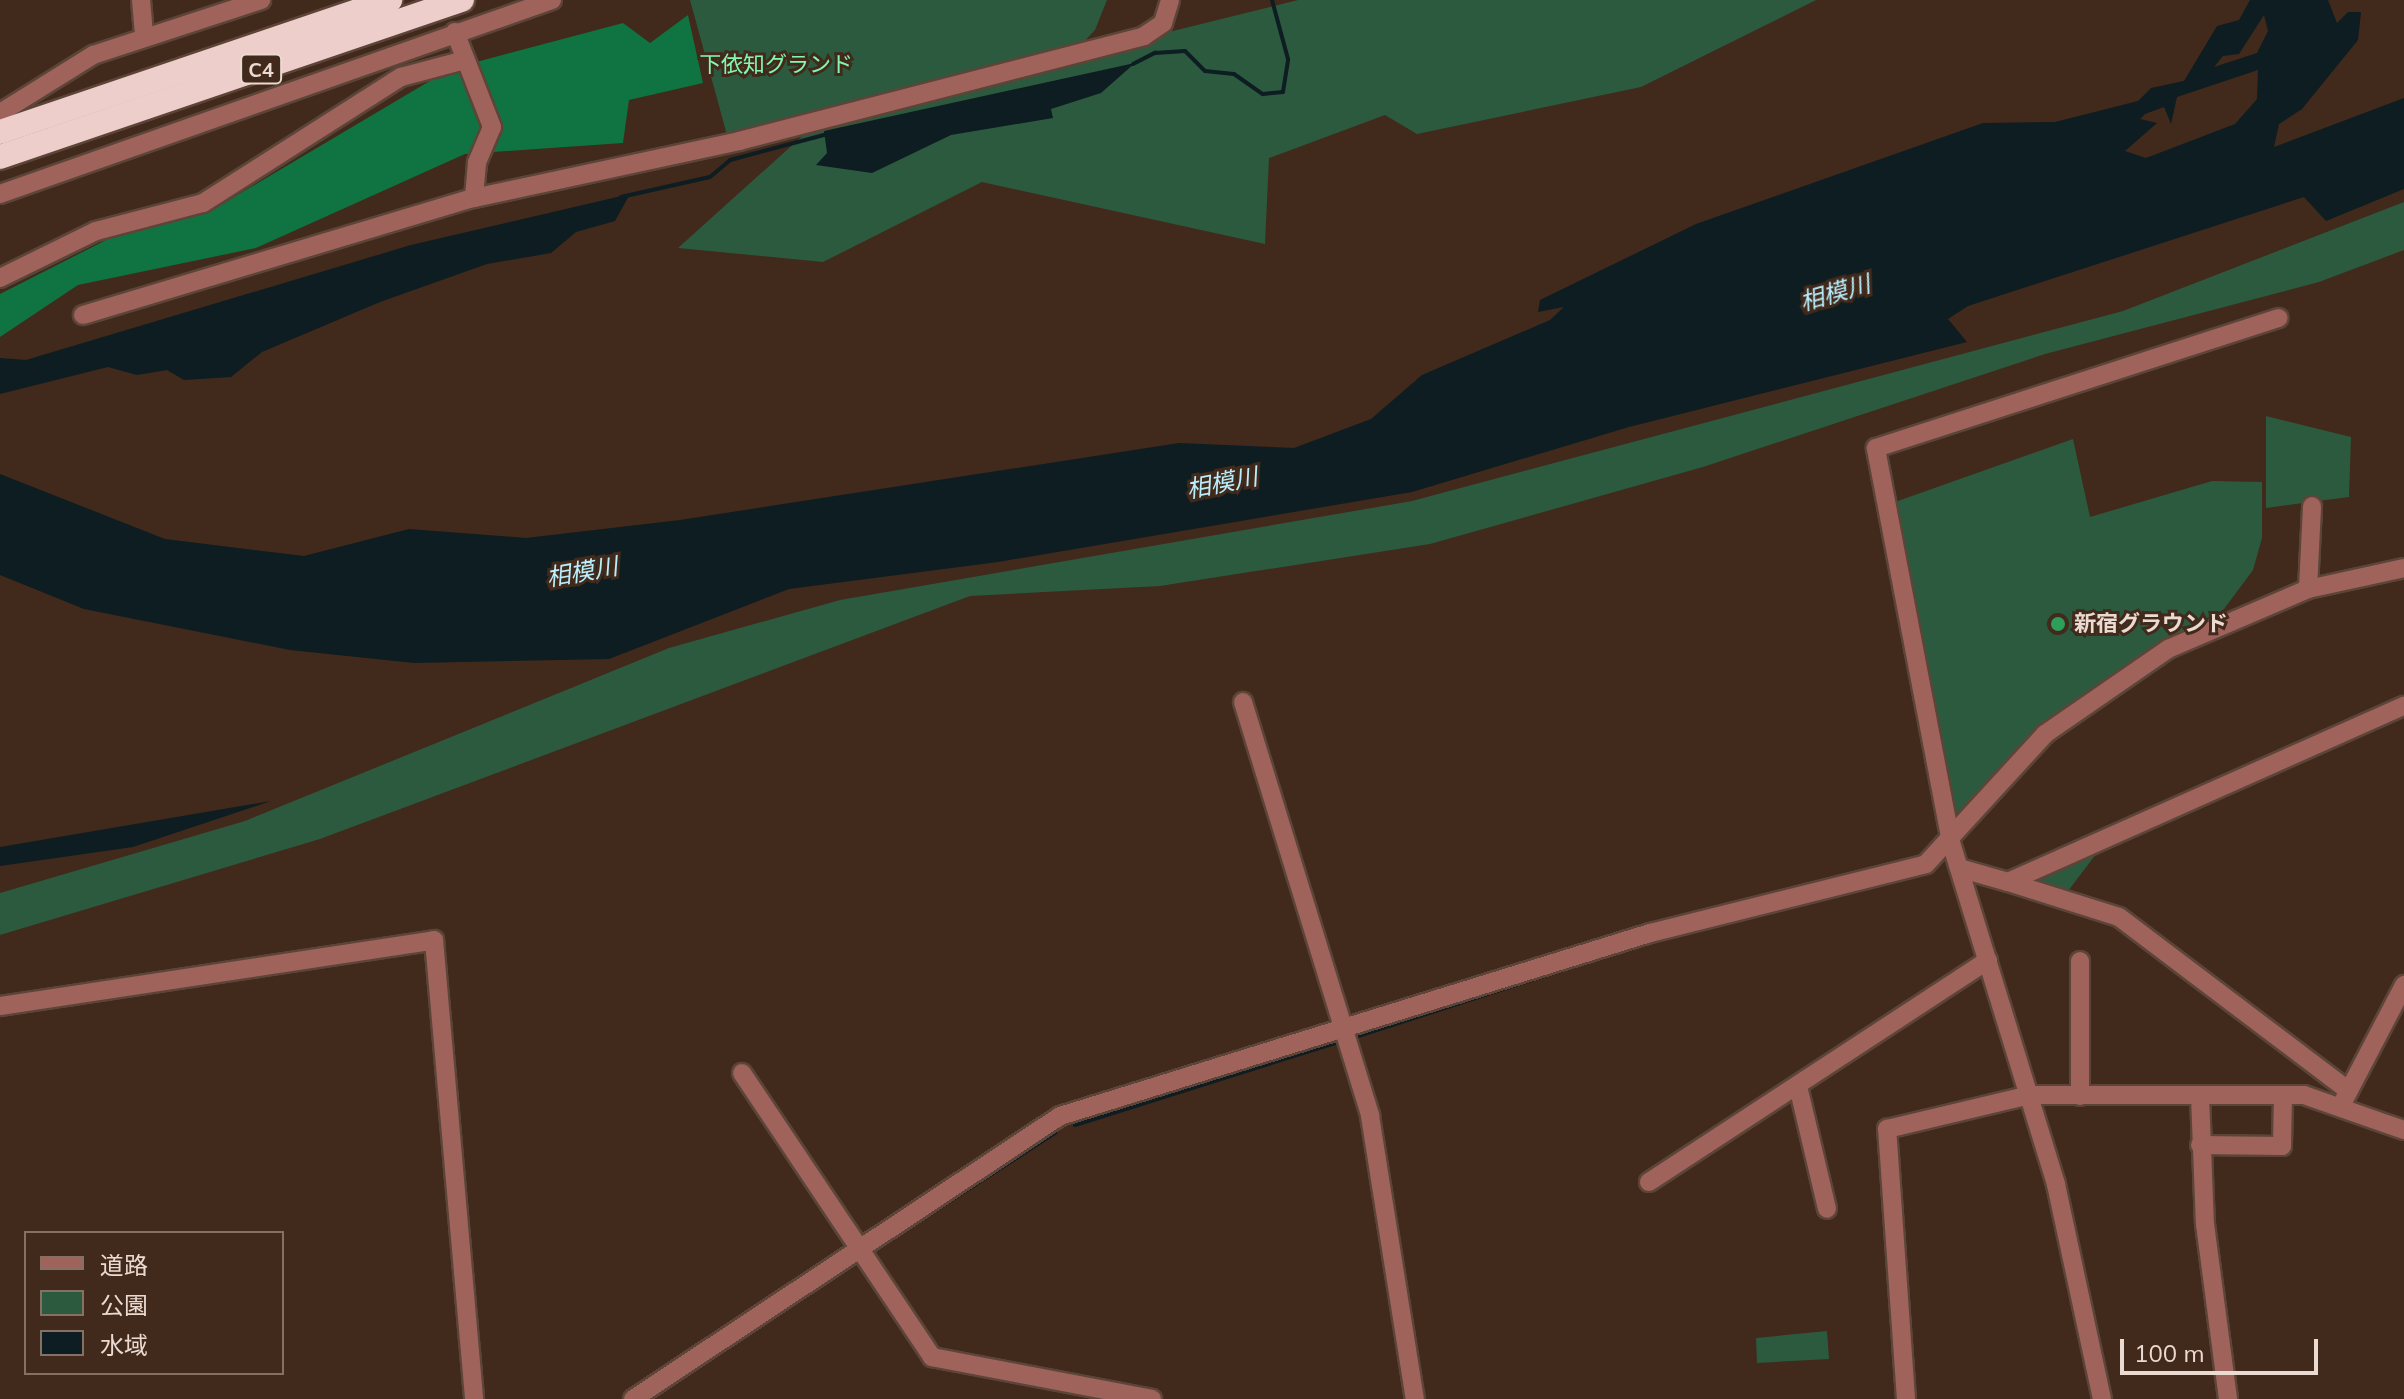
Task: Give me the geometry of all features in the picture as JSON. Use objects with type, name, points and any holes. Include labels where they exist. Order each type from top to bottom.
[{"type":"highway","name":"C4","points":[[0,157],[56,126],[390,0]]},
{"type":"highway","name":"C4","points":[[0,132],[56,126],[462,0]]},
{"type":"street","points":[[141,0],[144,36]]},
{"type":"street","points":[[0,113],[66,68],[144,36],[261,0]]},
{"type":"street","points":[[0,194],[552,0]]},
{"type":"street","points":[[83,315],[474,198],[739,141],[1144,36],[1163,23],[1170,0]]},
{"type":"street","points":[[455,32],[492,127],[477,163],[474,198]]},
{"type":"street","points":[[0,278],[96,231],[203,203],[401,77],[465,60]]},
{"type":"street","points":[[2102,1399],[2030,1095],[1951,842],[1876,448],[2279,318]]},
{"type":"street","points":[[2308,589],[2312,506]]},
{"type":"street","points":[[633,1399],[1060,1116],[1650,933],[1926,864],[1951,842],[2045,734],[2168,649],[2308,589],[2404,568]]},
{"type":"street","points":[[1243,702],[1370,1116],[1415,1399]]},
{"type":"street","points":[[2008,882],[2404,706]]},
{"type":"street","points":[[1959,868],[2119,917],[2345,1098],[2404,1130]]},
{"type":"street","points":[[0,1006],[434,940],[474,1399]]},
{"type":"street","points":[[1649,1182],[1988,960]]},
{"type":"street","points":[[2080,961],[2080,1096]]},
{"type":"street","points":[[2345,1098],[2404,985]]},
{"type":"street","points":[[742,1073],[858,1252],[932,1357],[1152,1399]]},
{"type":"street","points":[[1798,1086],[1827,1209]]},
{"type":"street","points":[[1906,1399],[1887,1129],[2030,1095],[2345,1098]]},
{"type":"street","points":[[2200,1096],[2200,1145],[2228,1399]]},
{"type":"street","points":[[2200,1145],[2282,1146],[2283,1096]]},
{"type":"green space","name":"下依知グランド","points":[[690,0],[1107,0],[1095,30],[1074,52],[983,78],[1298,0],[1816,0],[1641,87],[1417,134],[1385,115],[1269,158],[1265,244],[982,182],[823,262],[678,248],[818,122],[730,146]]},
{"type":"green space","points":[[688,15],[703,83],[629,100],[623,143],[465,154],[256,248],[78,285],[0,337],[0,294],[112,237],[214,209],[450,69],[623,23],[650,43]]},
{"type":"green space","points":[[2404,202],[2404,250],[2319,282],[2045,354],[1703,467],[1430,544],[1160,586],[970,596],[320,839],[0,935],[0,893],[245,821],[669,648],[840,600],[1412,501],[2123,311]]},
{"type":"green space","points":[[2266,416],[2351,437],[2349,497],[2266,508]]},
{"type":"green space","name":"新宿グラウンド","points":[[2073,439],[2090,517],[2212,481],[2262,482],[2262,538],[2253,570],[2224,609],[2158,645],[2025,740],[1956,821],[1895,502]]},
{"type":"green space","points":[[2103,845],[2068,891],[2025,879]]},
{"type":"green space","points":[[1827,1331],[1829,1359],[1757,1363],[1756,1338]]},
{"type":"water","name":"相模川","points":[[2250,0],[2328,0],[2337,23],[2348,12],[2361,12],[2358,40],[2302,109],[2279,124],[2274,147],[2404,98],[2404,189],[2326,221],[2304,197],[1968,306],[1948,319],[1967,342],[1629,427],[1412,492],[998,562],[789,589],[609,659],[414,663],[290,650],[84,609],[0,575],[0,474],[165,539],[304,556],[409,529],[526,538],[680,520],[1179,443],[1294,448],[1371,419],[1422,375],[1550,320],[1564,307],[1538,312],[1540,300],[1696,224],[1983,123],[2055,122],[2138,101],[2151,88],[2184,81],[2217,26],[2239,20]],"holes":[[[2264,15],[2268,31],[2257,53],[2214,67],[2223,56],[2239,54]],[[2258,70],[2257,99],[2235,124],[2146,158],[2125,151],[2157,123],[2140,119],[2145,114],[2164,107],[2171,124],[2177,97]]]},
{"type":"water","points":[[1135,63],[1101,93],[1051,109],[1053,118],[951,135],[872,173],[816,165],[827,153],[824,131]]},
{"type":"water","points":[[630,194],[615,221],[576,232],[551,253],[487,264],[380,302],[262,352],[231,377],[184,380],[167,370],[137,375],[108,367],[0,394],[0,358],[26,360],[411,245]]},
{"type":"water","points":[[271,801],[133,847],[0,866],[0,847]]},
{"type":"waterway","points":[[1133,64],[1155,53],[1185,51],[1205,71],[1234,74],[1263,94],[1283,92],[1288,59],[1272,0]]},
{"type":"waterway","points":[[621,197],[710,177],[730,160],[828,134]]},
{"type":"waterway","points":[[1355,1037],[1650,942]]},
{"type":"waterway","points":[[1075,1125],[1338,1042]]},
{"type":"waterway","points":[[874,1250],[1055,1133]]},
{"type":"place","name":"新宿グラウンド","points":[[2058,624]]}]
